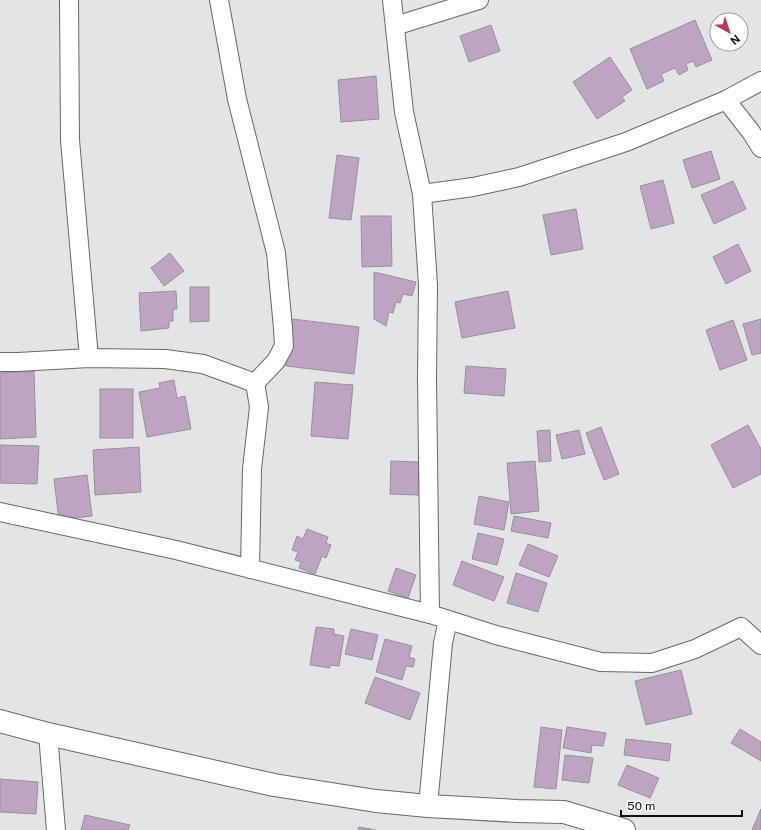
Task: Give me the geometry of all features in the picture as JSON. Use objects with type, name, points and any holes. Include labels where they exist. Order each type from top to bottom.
[{"type":"street","points":[[69,0],[70,140],[89,358]]},
{"type":"street","points":[[219,0],[238,99],[276,253],[283,320],[284,346],[276,362],[255,383]]},
{"type":"street","points":[[392,0],[404,112],[422,194],[428,285],[426,378],[430,614]]},
{"type":"street","points":[[395,26],[479,0]]},
{"type":"street","points":[[422,194],[473,187],[519,177],[626,142],[726,100],[761,81]]},
{"type":"street","points":[[726,100],[751,132],[761,148]]},
{"type":"street","points":[[0,362],[89,358],[165,359],[203,364],[255,383]]},
{"type":"street","points":[[250,569],[252,469],[259,407],[255,383]]},
{"type":"street","points":[[0,512],[176,550],[430,614],[496,635],[601,662],[652,663],[695,649],[741,627],[761,645]]},
{"type":"street","points":[[428,806],[443,643],[448,620]]},
{"type":"street","points":[[0,721],[48,734],[274,785],[376,802],[517,811],[564,812],[624,830]]},
{"type":"street","points":[[48,734],[56,830]]},
{"type":"building","points":[[695,20],[712,60],[696,67],[693,61],[686,64],[688,70],[679,75],[675,68],[661,74],[664,81],[647,89],[630,49]]},
{"type":"building","points":[[491,25],[500,51],[469,62],[460,36]]},
{"type":"building","points":[[610,57],[632,90],[622,97],[625,101],[597,119],[573,82]]},
{"type":"building","points":[[376,76],[379,119],[341,122],[338,80]]},
{"type":"building","points":[[711,151],[720,179],[692,188],[683,160]]},
{"type":"building","points":[[337,155],[359,158],[351,220],[329,218]]},
{"type":"building","points":[[663,180],[674,223],[651,229],[640,186]]},
{"type":"building","points":[[733,181],[746,209],[714,224],[701,195]]},
{"type":"building","points":[[576,209],[583,249],[551,255],[543,215]]},
{"type":"building","points":[[361,216],[391,216],[392,266],[362,267]]},
{"type":"building","points":[[738,244],[751,271],[726,284],[713,257]]},
{"type":"building","points":[[170,253],[184,271],[164,286],[151,268]]},
{"type":"building","points":[[374,272],[416,282],[412,296],[403,294],[400,303],[396,302],[393,313],[389,312],[386,326],[374,319]]},
{"type":"building","points":[[190,287],[209,287],[209,321],[190,322]]},
{"type":"building","points":[[176,291],[177,309],[173,309],[173,321],[169,321],[169,328],[141,331],[139,293]]},
{"type":"building","points":[[508,291],[515,328],[462,338],[455,302]]},
{"type":"building","points":[[292,319],[359,327],[354,374],[286,366]]},
{"type":"building","points":[[761,319],[761,353],[752,355],[743,324]]},
{"type":"building","points":[[733,320],[747,360],[720,370],[706,330]]},
{"type":"building","points":[[466,366],[506,369],[504,396],[464,393]]},
{"type":"building","points":[[34,371],[36,437],[0,439],[0,373]]},
{"type":"building","points":[[174,380],[177,398],[185,396],[191,429],[147,437],[139,392],[160,388],[159,383]]},
{"type":"building","points":[[315,382],[353,385],[348,439],[311,436]]},
{"type":"building","points":[[100,389],[133,389],[133,438],[100,438]]},
{"type":"building","points":[[748,425],[761,449],[761,474],[733,488],[711,445]]},
{"type":"building","points":[[601,427],[619,474],[604,480],[586,433]]},
{"type":"building","points":[[550,430],[551,461],[539,462],[537,431]]},
{"type":"building","points":[[579,430],[585,454],[562,459],[556,435]]},
{"type":"building","points":[[0,445],[39,446],[37,484],[0,483]]},
{"type":"building","points":[[139,447],[141,492],[95,495],[93,450]]},
{"type":"building","points":[[391,461],[419,462],[418,495],[390,494]]},
{"type":"building","points":[[535,461],[539,511],[511,514],[507,463]]},
{"type":"building","points":[[87,475],[92,516],[59,520],[54,479]]},
{"type":"building","points":[[479,496],[509,502],[504,530],[474,524]]},
{"type":"building","points":[[514,516],[551,523],[548,538],[511,531]]},
{"type":"building","points":[[307,529],[328,537],[326,543],[331,545],[326,558],[322,556],[315,574],[299,568],[301,562],[295,560],[298,552],[292,550],[297,536],[303,539]]},
{"type":"building","points":[[478,533],[504,539],[497,565],[472,559]]},
{"type":"building","points":[[528,544],[558,556],[549,577],[519,565]]},
{"type":"building","points":[[462,561],[504,577],[494,601],[453,585]]},
{"type":"building","points":[[396,568],[416,575],[408,598],[388,591]]},
{"type":"building","points":[[516,573],[547,583],[538,612],[507,603]]},
{"type":"building","points":[[316,627],[334,629],[334,634],[344,636],[339,666],[330,665],[330,668],[310,665]]},
{"type":"building","points":[[351,629],[378,635],[372,660],[345,654]]},
{"type":"building","points":[[385,639],[412,646],[409,657],[415,659],[413,667],[406,666],[402,680],[376,672]]},
{"type":"building","points":[[681,670],[692,714],[646,725],[635,681]]},
{"type":"building","points":[[375,677],[420,693],[410,720],[365,703]]},
{"type":"building","points":[[541,727],[562,730],[556,789],[534,787]]},
{"type":"building","points":[[567,727],[606,733],[603,746],[592,745],[591,753],[563,748]]},
{"type":"building","points":[[740,729],[761,742],[761,761],[731,743]]},
{"type":"building","points":[[626,739],[671,744],[669,761],[624,755]]},
{"type":"building","points":[[565,755],[593,758],[589,783],[562,780]]},
{"type":"building","points":[[627,765],[659,778],[650,798],[618,785]]},
{"type":"building","points":[[0,779],[38,782],[36,814],[0,812]]},
{"type":"building","points":[[761,809],[761,830],[752,830]]},
{"type":"building","points":[[85,815],[130,825],[128,830],[81,830]]},
{"type":"building","points":[[359,827],[376,830],[358,830]]}]
